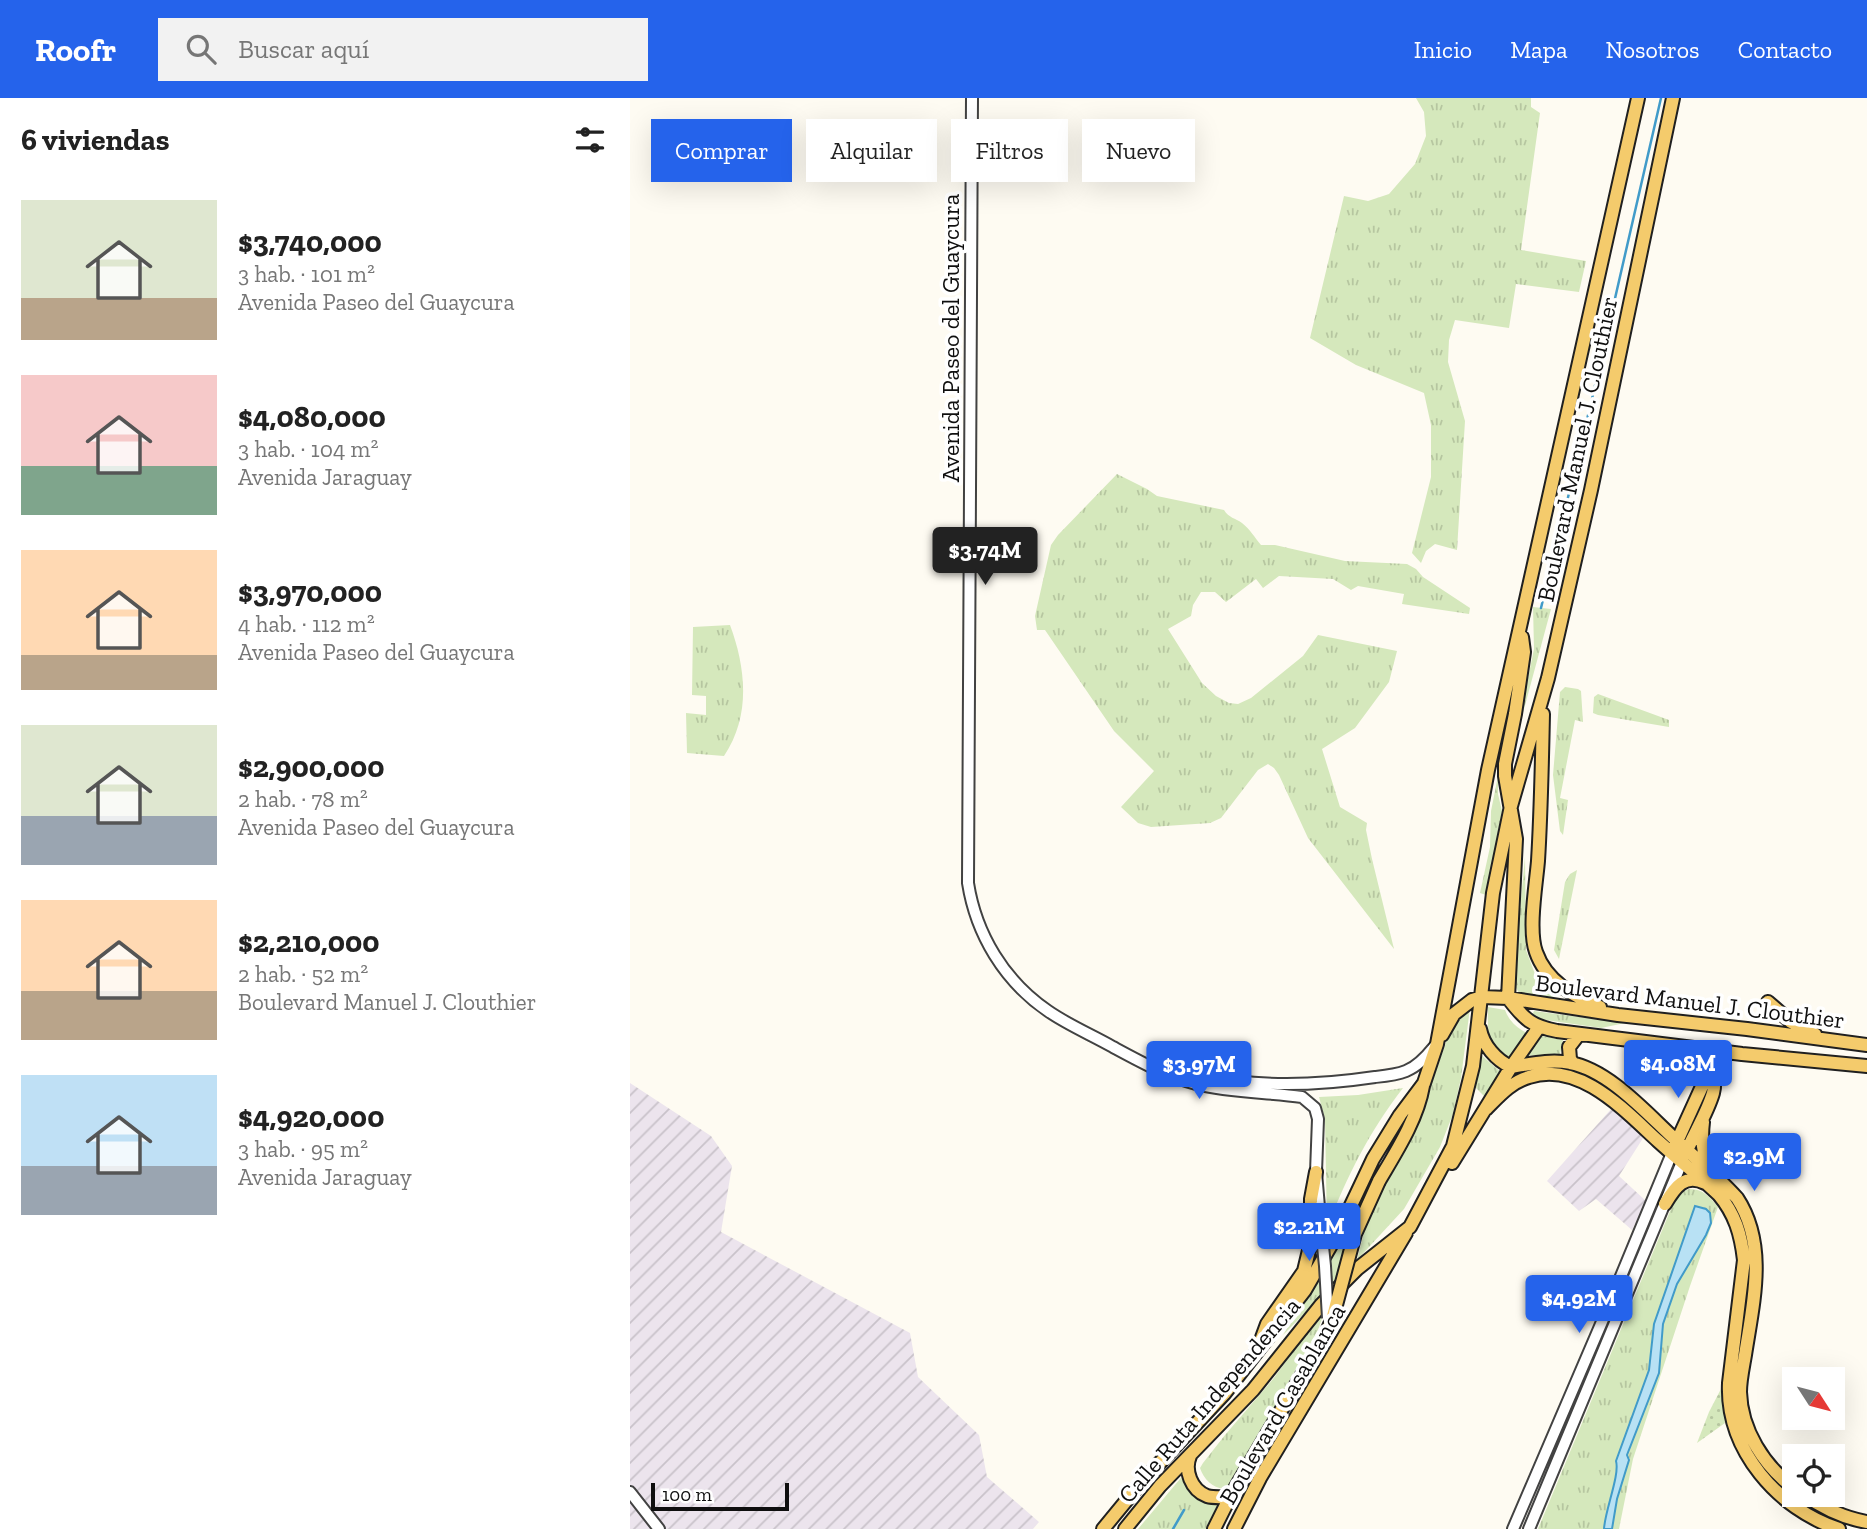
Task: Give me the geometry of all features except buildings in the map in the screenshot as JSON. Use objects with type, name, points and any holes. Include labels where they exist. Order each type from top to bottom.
[{"type":"main road","name":"Boulevard Manuel J. Clouthier","points":[[1255,1356],[1290,1312],[1318,1269],[1373,1159],[1424,1083],[1437,1044],[1486,782],[1638,98]]},
{"type":"main road","name":"Boulevard Manuel J. Clouthier","points":[[1436,1177],[1450,1153],[1474,1066],[1493,893],[1511,806],[1543,700],[1591,490],[1673,98]]},
{"type":"main road","name":"Boulevard Manuel J. Clouthier","points":[[1521,629],[1524,652],[1505,764],[1516,838],[1508,998],[1527,1020],[1539,1027],[1724,1052],[1867,1066]]},
{"type":"main road","points":[[1543,700],[1540,827],[1533,940],[1541,961],[1564,989],[1577,998],[1618,1015]]},
{"type":"main road","name":"Boulevard Manuel J. Clouthier","points":[[1437,1044],[1454,1014],[1472,1000],[1482,997],[1508,998],[1618,1015],[1867,1045]]},
{"type":"main road","points":[[1768,1002],[1791,1022],[1824,1039]]},
{"type":"main road","points":[[1479,1024],[1483,1041],[1511,1067],[1554,1061],[1573,1063],[1614,1084],[1635,1101],[1680,1152]]},
{"type":"main road","points":[[1436,1177],[1452,1164],[1511,1067],[1539,1027]]},
{"type":"main road","points":[[1573,1063],[1569,1046],[1579,1034]]},
{"type":"main road","points":[[1675,1046],[1697,1060],[1708,1077],[1713,1094],[1680,1152]]},
{"type":"main road","points":[[1680,1152],[1702,1087],[1714,1063],[1724,1052]]},
{"type":"main road","points":[[1486,1109],[1507,1088],[1531,1076],[1567,1076],[1611,1098],[1737,1198],[1746,1211],[1755,1245],[1756,1272],[1740,1391],[1744,1416],[1750,1434],[1764,1458],[1782,1478]]},
{"type":"main road","name":"Boulevard Casablanca","points":[[1214,1529],[1325,1336],[1355,1234],[1421,1099],[1424,1083]]},
{"type":"main road","points":[[1707,1106],[1702,1137],[1710,1179],[1729,1207],[1742,1241],[1744,1260],[1729,1383],[1729,1403],[1734,1426],[1745,1450],[1768,1484],[1806,1514],[1839,1529]]},
{"type":"main road","points":[[1255,1356],[1267,1325],[1304,1271],[1311,1242],[1311,1199],[1316,1172]]},
{"type":"main road","name":"Calle Ruta Independencia","points":[[1125,1529],[1194,1449],[1253,1390],[1321,1305],[1357,1269],[1409,1227],[1436,1177]]},
{"type":"main road","points":[[1665,1204],[1675,1188],[1683,1182],[1710,1179]]},
{"type":"main road","name":"Boulevard Casablanca","points":[[1234,1529],[1260,1478],[1409,1227]]},
{"type":"main road","name":"Calle Ruta Independencia","points":[[1103,1529],[1255,1356]]},
{"type":"main road","points":[[1109,1529],[1147,1483],[1208,1420],[1212,1414],[1210,1409]]},
{"type":"main road","points":[[1194,1449],[1187,1469],[1194,1485],[1204,1495],[1230,1497]]},
{"type":"main road","points":[[1826,1507],[1851,1519],[1867,1522]]},
{"type":"street","name":"Avenida Paseo del Guaycura","points":[[972,98],[968,883],[975,916],[996,959],[1019,986],[1047,1010],[1115,1048],[1172,1077],[1199,1085],[1302,1097],[1310,1102],[1318,1119],[1318,1207],[1330,1319]]},
{"type":"street","name":"Avenida Paseo del Guaycura","points":[[1162,1070],[1174,1068],[1237,1081],[1306,1085],[1346,1082],[1407,1071],[1422,1061],[1437,1044]]},
{"type":"street","points":[[1529,1529],[1665,1204],[1680,1152]]},
{"type":"street","points":[[1513,1529],[1607,1310],[1680,1152]]},
{"type":"street","points":[[630,1492],[659,1529]]},
{"type":"shaded area","points":[[630,1083],[711,1136],[732,1166],[721,1232],[910,1333],[918,1377],[979,1435],[987,1477],[1039,1522],[1033,1529],[630,1529]]},
{"type":"shaded area","points":[[1612,1108],[1645,1135],[1619,1176],[1646,1201],[1632,1230],[1596,1199],[1579,1211],[1547,1181]]},
{"type":"green space","points":[[1416,98],[1531,98],[1531,107],[1540,113],[1521,250],[1586,261],[1579,292],[1516,284],[1509,328],[1455,320],[1449,340],[1448,362],[1465,421],[1457,550],[1435,544],[1426,551],[1421,563],[1412,553],[1431,477],[1431,425],[1424,393],[1356,365],[1310,338],[1344,196],[1368,201],[1389,194],[1415,164],[1426,136],[1424,112]]},
{"type":"green space","points":[[1117,474],[1157,496],[1224,510],[1245,525],[1261,545],[1275,545],[1345,561],[1407,564],[1470,608],[1469,614],[1402,604],[1404,594],[1358,586],[1351,590],[1333,579],[1279,576],[1263,588],[1256,579],[1226,602],[1215,592],[1201,592],[1193,605],[1191,616],[1168,629],[1202,683],[1216,696],[1229,703],[1238,704],[1251,698],[1303,656],[1318,635],[1397,651],[1389,682],[1355,728],[1322,749],[1340,807],[1367,823],[1372,859],[1394,949],[1308,838],[1279,775],[1268,764],[1258,770],[1221,818],[1210,823],[1151,827],[1138,823],[1121,807],[1154,771],[1114,731],[1045,630],[1037,630],[1035,616],[1051,545]]},
{"type":"green space","points":[[1533,607],[1551,609],[1514,746],[1534,649]]},
{"type":"green space","points":[[730,625],[742,675],[739,725],[724,756],[687,753],[686,713],[706,715],[706,696],[692,695],[693,627]]},
{"type":"green space","points":[[1565,687],[1581,691],[1583,722],[1575,720],[1560,798],[1568,800],[1563,835],[1560,831],[1553,775],[1560,692]]},
{"type":"green space","points":[[1598,694],[1669,720],[1669,727],[1593,713],[1594,697]]},
{"type":"green space","points":[[1498,776],[1502,811],[1486,895],[1480,893],[1490,847],[1491,811]]},
{"type":"green space","points":[[1525,857],[1526,950],[1535,974],[1556,993],[1551,1000],[1519,993],[1513,982]]},
{"type":"green space","points":[[1577,870],[1559,959],[1554,950],[1565,882],[1570,874]]},
{"type":"green space","points":[[1488,1007],[1505,1010],[1514,1024],[1527,1033],[1511,1058],[1492,1044],[1488,1031]]},
{"type":"green space","points":[[1470,1008],[1461,1078],[1453,1114],[1440,1147],[1404,1209],[1357,1260],[1367,1221],[1420,1115],[1449,1034],[1455,1022]]},
{"type":"green space","points":[[1534,1011],[1625,1023],[1601,1028],[1539,1019],[1532,1015]]},
{"type":"green space","points":[[1543,1036],[1563,1040],[1560,1054],[1525,1056],[1532,1043]]},
{"type":"green space","points":[[1480,1054],[1502,1073],[1486,1098],[1475,1087]]},
{"type":"green space","points":[[1403,1088],[1360,1154],[1327,1227],[1325,1119],[1319,1097],[1358,1095]]},
{"type":"green space","points":[[1689,1189],[1705,1194],[1718,1207],[1633,1459],[1619,1529],[1538,1529],[1673,1204],[1680,1193]]},
{"type":"green space","points":[[1347,1231],[1338,1280],[1283,1335]]},
{"type":"green space","points":[[1326,1307],[1318,1330],[1228,1488],[1214,1486],[1200,1468],[1203,1463],[1273,1379]]},
{"type":"green space","points":[[1723,1385],[1725,1423],[1697,1443],[1709,1412]]},
{"type":"green space","points":[[1185,1473],[1199,1495],[1223,1505],[1211,1529],[1138,1529]]},
{"type":"water","points":[[1695,1206],[1710,1213],[1711,1223],[1677,1284],[1663,1324],[1659,1373],[1627,1455],[1629,1460],[1617,1499],[1612,1529],[1604,1529],[1616,1475],[1616,1461],[1649,1370],[1654,1324]]},
{"type":"waterway","points":[[1541,608],[1661,98]]},
{"type":"waterway","points":[[1173,1529],[1184,1510]]}]
